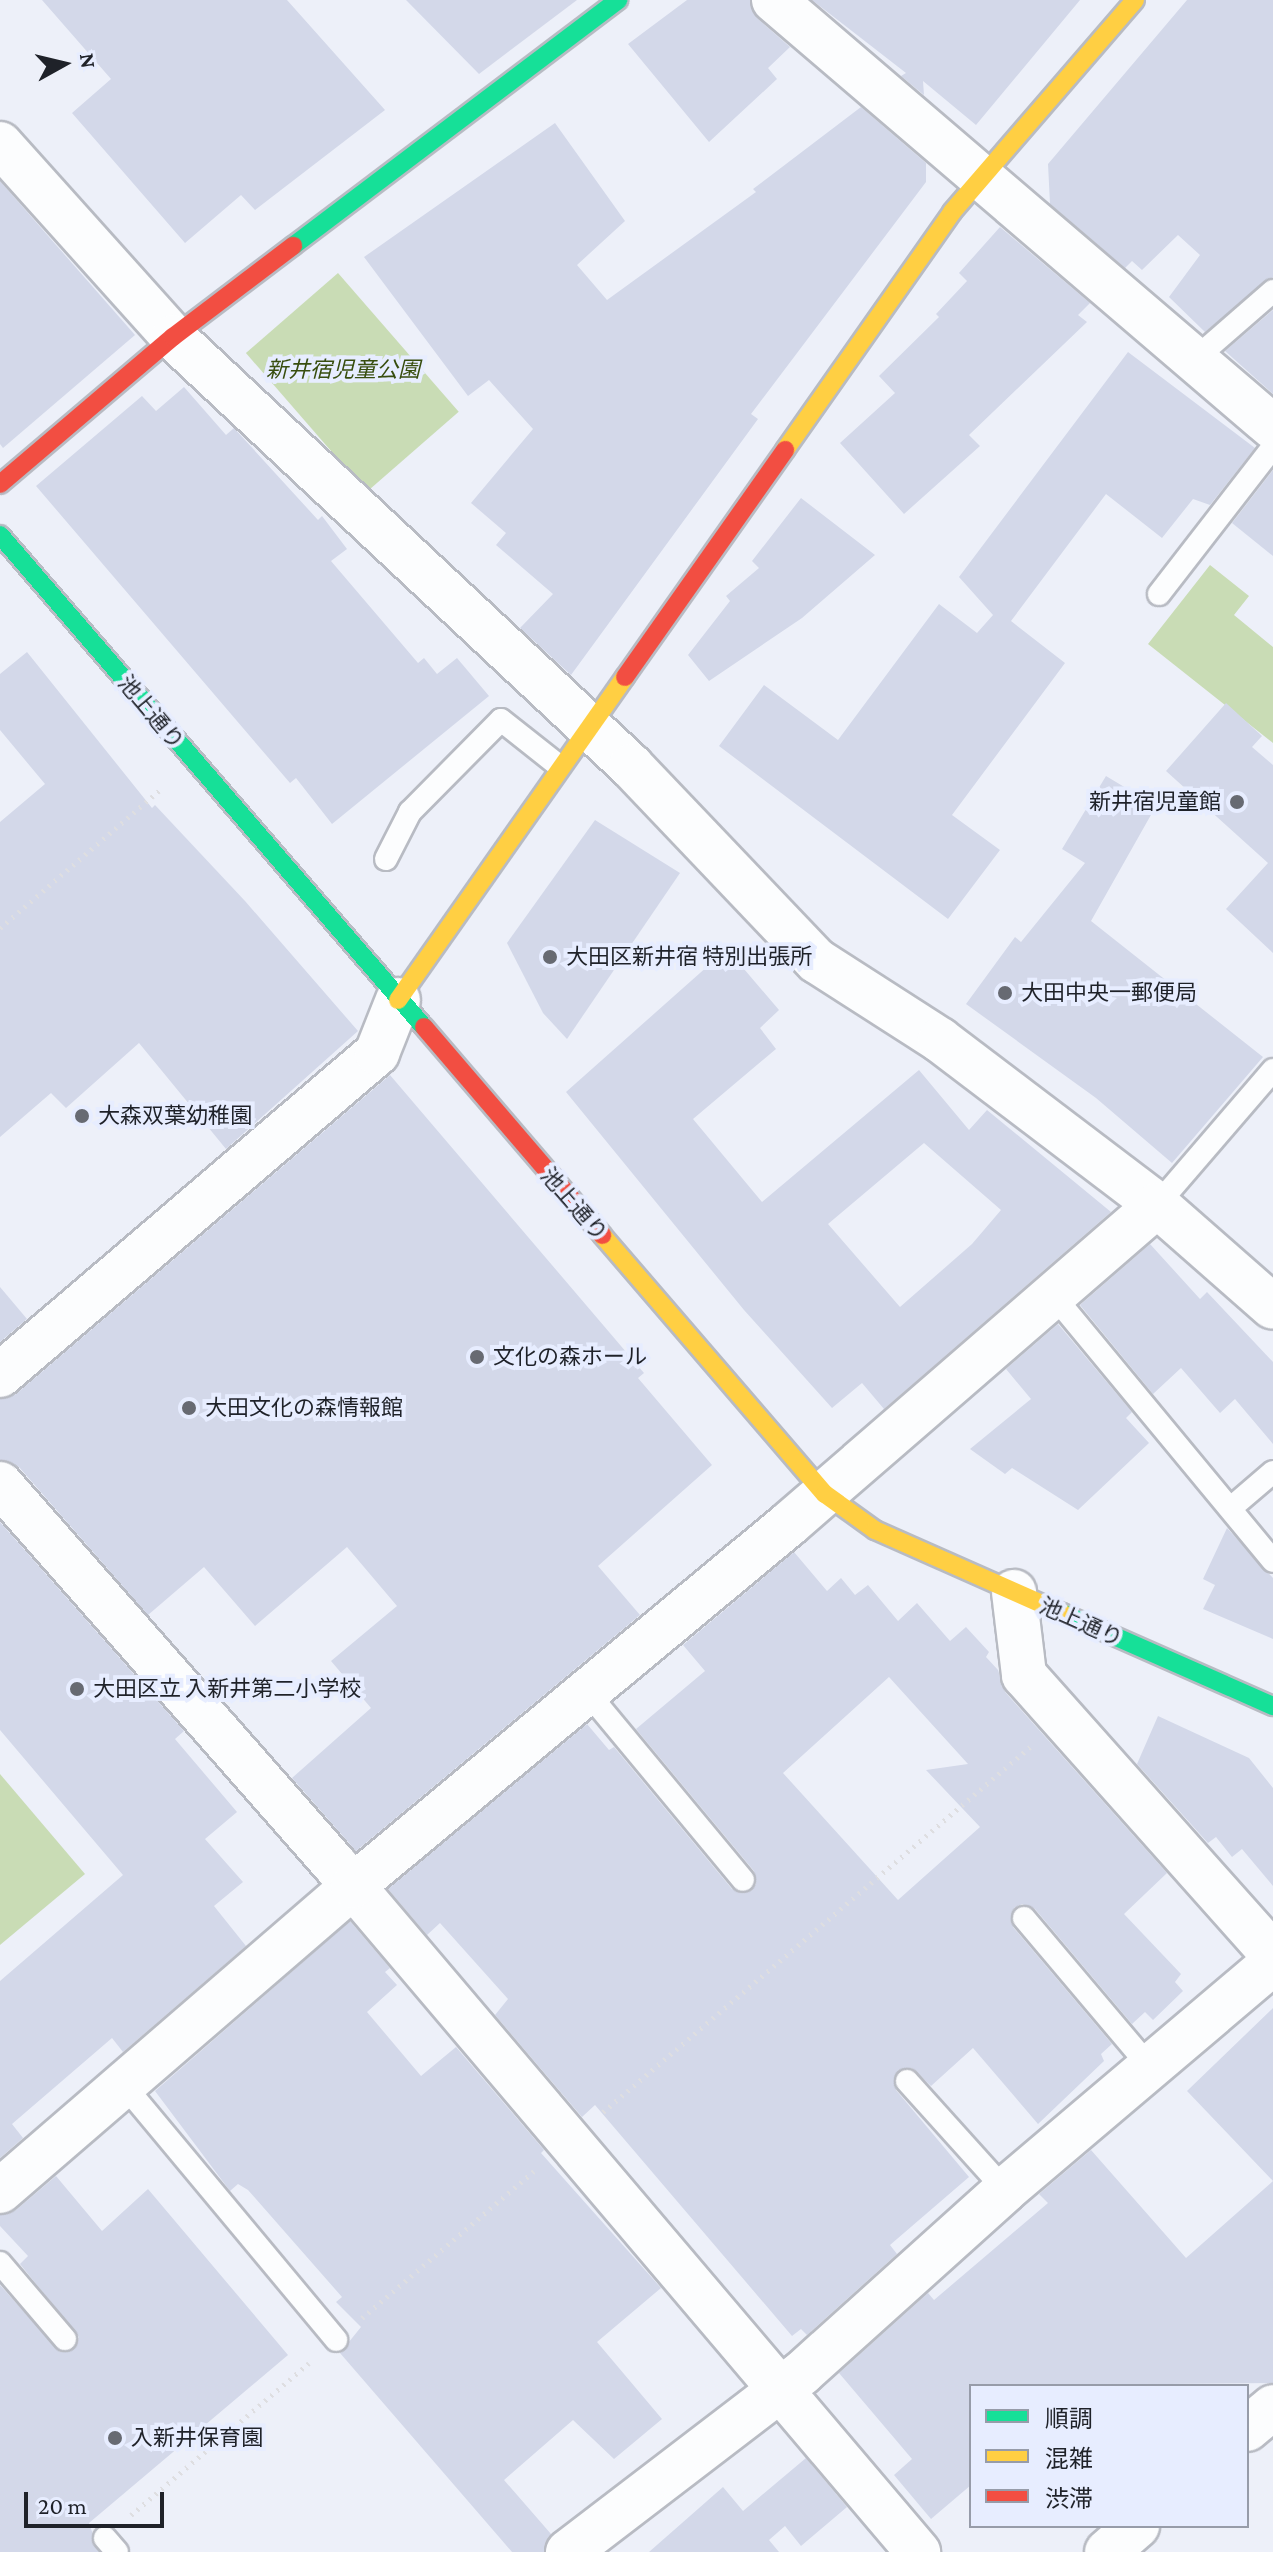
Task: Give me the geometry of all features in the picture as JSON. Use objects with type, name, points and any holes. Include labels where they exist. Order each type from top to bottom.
[{"type":"street","points":[[0,484],[173,337],[618,0]]},
{"type":"street","points":[[774,0],[1273,427]]},
{"type":"street","points":[[0,1375],[377,1053],[398,1000],[559,766],[980,178],[1135,0]]},
{"type":"street","points":[[0,144],[173,337],[589,726],[712,835],[817,961],[915,1014],[1266,1290]]},
{"type":"street","name":"池上通り","points":[[0,535],[825,1494],[875,1530],[1273,1706]]},
{"type":"street","points":[[0,2191],[353,1886],[825,1494],[1157,1205]]},
{"type":"street","points":[[0,1484],[353,1886],[918,2552]]},
{"type":"street","points":[[1014,1592],[1024,1675],[1273,1954]]},
{"type":"street","points":[[568,2552],[779,2389],[1005,2190],[1273,1963]]},
{"type":"street","points":[[1249,2427],[1273,2407]]},
{"type":"street","points":[[1107,2552],[1135,2528]]},
{"type":"lane","points":[[1196,358],[1273,291]]},
{"type":"lane","points":[[1159,594],[1273,447]]},
{"type":"lane","points":[[386,859],[410,812],[501,720],[559,766]]},
{"type":"lane","points":[[1157,1205],[1211,1154],[1273,1070]]},
{"type":"lane","points":[[1053,1295],[1232,1507],[1273,1561]]},
{"type":"lane","points":[[1232,1507],[1273,1472]]},
{"type":"lane","points":[[587,1692],[743,1880]]},
{"type":"lane","points":[[1024,1918],[1149,2066]]},
{"type":"lane","points":[[907,2081],[1005,2190]]},
{"type":"lane","points":[[123,2084],[336,2340]]},
{"type":"lane","points":[[0,2263],[65,2339]]},
{"type":"path","points":[[0,928],[161,789]]},
{"type":"green space","name":"新井宿児童公園","points":[[338,273],[459,412],[367,492],[246,353]]},
{"type":"green space","points":[[1210,565],[1249,596],[1234,615],[1273,647],[1273,743],[1148,644]]},
{"type":"green space","points":[[0,1774],[85,1874],[0,1945]]},
{"type":"building","points":[[42,0],[287,0],[385,110],[255,210],[241,195],[185,243],[72,113],[111,79]]},
{"type":"building","points":[[406,0],[577,0],[479,74]]},
{"type":"building","points":[[687,0],[750,0],[757,18],[790,47],[768,68],[777,79],[709,142],[628,44]]},
{"type":"building","points":[[812,0],[1080,0],[976,125],[923,81],[924,95],[901,76],[906,73]]},
{"type":"building","points":[[1187,0],[1273,0],[1273,277],[1205,332],[1169,297],[1200,255],[1178,235],[1142,270],[1132,261],[1125,268],[1050,204],[1048,164]]},
{"type":"building","points":[[861,107],[926,163],[926,182],[751,414],[758,419],[571,675],[520,628],[553,594],[496,545],[506,533],[471,503],[533,429],[489,380],[468,396],[364,257],[555,123],[625,221],[577,265],[607,300],[756,192],[753,189]]},
{"type":"building","points":[[0,181],[135,335],[3,448],[0,444]]},
{"type":"building","points":[[1000,227],[1090,303],[1078,315],[1087,322],[969,435],[980,446],[904,514],[840,443],[895,393],[879,376],[939,317],[936,314],[967,281],[959,273]]},
{"type":"building","points":[[1273,310],[1273,394],[1225,351]]},
{"type":"building","points":[[1128,352],[1255,448],[1210,505],[1193,499],[1162,538],[1106,494],[1011,621],[1065,663],[952,815],[1000,850],[948,919],[719,746],[764,685],[838,740],[939,604],[977,633],[993,615],[959,577]]},
{"type":"building","points":[[184,387],[226,435],[234,428],[318,520],[322,516],[347,549],[331,561],[418,663],[424,658],[437,674],[457,658],[489,696],[332,824],[296,778],[290,783],[36,486],[142,396],[156,411]]},
{"type":"building","points":[[1273,470],[1273,556],[1232,523]]},
{"type":"building","points":[[801,498],[875,555],[802,618],[709,681],[688,655],[730,601],[726,596],[759,568],[752,561]]},
{"type":"building","points":[[27,652],[152,808],[155,805],[245,901],[358,1031],[226,1149],[139,1043],[66,1108],[51,1093],[0,1137],[0,822],[45,784],[0,730],[0,674]]},
{"type":"building","name":"新井宿児童館","points":[[1226,703],[1262,736],[1252,747],[1273,765],[1273,953],[1226,909],[1268,863],[1166,771]]},
{"type":"building","points":[[1106,776],[1156,806],[1091,921],[1263,1057],[1172,1163],[1096,1098],[966,1004],[1015,937],[1021,942],[1085,863],[1062,849]]},
{"type":"building","points":[[595,820],[680,873],[567,1039],[543,1013],[507,943]]},
{"type":"building","points":[[727,949],[779,1010],[760,1028],[776,1049],[693,1119],[762,1202],[919,1070],[969,1130],[987,1110],[1111,1212],[884,1409],[862,1383],[832,1408],[744,1310],[566,1092]],"holes":[[[924,1143],[1001,1210],[972,1244],[900,1307],[828,1224]]]},
{"type":"building","points":[[390,1075],[644,1373],[638,1378],[712,1465],[598,1566],[640,1615],[356,1851],[292,1778],[371,1708],[331,1661],[397,1606],[347,1547],[255,1626],[204,1567],[148,1615],[19,1467],[0,1460],[0,1399],[16,1394]]},
{"type":"building","points":[[1150,1244],[1200,1299],[1207,1292],[1273,1362],[1273,1444],[1235,1399],[1220,1413],[1181,1368],[1153,1394],[1080,1305]]},
{"type":"building","points":[[0,1287],[27,1319],[0,1342]]},
{"type":"building","points":[[1058,1324],[1132,1412],[1126,1418],[1149,1443],[1078,1510],[1012,1468],[1005,1474],[970,1449],[1031,1399],[1006,1369]]},
{"type":"building","name":"大田区立 入新井第二小学校","points":[[0,1522],[184,1731],[175,1739],[237,1812],[205,1839],[243,1882],[214,1906],[246,1946],[123,2052],[112,2038],[12,2124],[23,2138],[0,2158],[0,1981],[123,1875],[0,1730]]},
{"type":"building","points":[[1227,1528],[1273,1578],[1273,1639],[1203,1609],[1215,1585],[1203,1579]]},
{"type":"building","points":[[794,1552],[827,1591],[841,1578],[855,1595],[868,1585],[898,1621],[917,1603],[950,1641],[966,1627],[989,1652],[986,1657],[998,1670],[1005,1692],[1167,1873],[1124,1914],[1181,1974],[1175,1982],[1183,1991],[1153,2020],[1145,2012],[1132,2024],[1035,1909],[1022,1904],[1014,1908],[1013,1927],[1112,2044],[1101,2054],[1104,2061],[1038,2124],[973,2048],[931,2086],[912,2068],[898,2070],[896,2090],[969,2177],[890,2245],[897,2254],[807,2335],[801,2329],[792,2336],[595,2105],[582,2117],[495,2015],[508,1999],[440,1923],[427,1935],[388,1889],[587,1724],[609,1750],[614,1747],[732,1889],[751,1891],[756,1884],[754,1871],[636,1729],[705,1671],[683,1645]],"holes":[[[889,1677],[968,1764],[926,1770],[980,1827],[898,1900],[783,1773]]]},
{"type":"building","points":[[1158,1716],[1249,1758],[1273,1788],[1273,1886],[1242,1849],[1232,1857],[1216,1837],[1208,1843],[1137,1764]]},
{"type":"building","points":[[350,1921],[390,1968],[385,1972],[397,1985],[367,2012],[421,2076],[456,2047],[544,2150],[541,2153],[661,2288],[597,2342],[662,2419],[614,2459],[573,2420],[504,2480],[551,2534],[544,2552],[512,2552],[340,2353],[361,2327],[336,2302],[342,2297],[248,2190],[238,2184],[230,2191],[155,2091]]},
{"type":"building","points":[[1273,2008],[1273,2181],[1187,2091]]},
{"type":"building","points":[[1091,2150],[1186,2258],[1273,2181],[1273,2383],[969,2384],[969,2487],[931,2519],[894,2475],[912,2459],[839,2373],[928,2293],[934,2300],[1048,2203],[1039,2194]]},
{"type":"building","points":[[56,2176],[102,2231],[148,2189],[288,2355],[89,2523],[99,2552],[0,2552],[0,2285],[60,2352],[73,2350],[79,2337],[20,2264],[28,2256],[0,2226],[0,2215],[16,2210]]},
{"type":"building","points":[[806,2458],[847,2507],[801,2546],[785,2526],[769,2540],[779,2552],[649,2552],[723,2487],[743,2511]]},
{"type":"traffic: fast","points":[[293,246],[618,0]]},
{"type":"traffic: fast","points":[[0,535],[424,1027]]},
{"type":"traffic: fast","points":[[1062,1613],[1273,1706]]},
{"type":"traffic: slow","points":[[785,450],[952,212],[1135,0]]},
{"type":"traffic: slow","points":[[398,1000],[625,677]]},
{"type":"traffic: slow","points":[[602,1235],[825,1494],[875,1530],[1062,1613]]},
{"type":"traffic: jam","points":[[0,484],[173,337],[293,246]]},
{"type":"traffic: jam","points":[[625,677],[785,450]]},
{"type":"traffic: jam","points":[[424,1027],[602,1235]]},
{"type":"place","name":"新井宿児童館","points":[[1237,802]]},
{"type":"place","name":"大田区新井宿 特別出張所","points":[[550,957]]},
{"type":"place","name":"大田中央一郵便局","points":[[1005,993]]},
{"type":"place","name":"大森双葉幼稚園","points":[[82,1116]]},
{"type":"place","name":"文化の森ホール","points":[[477,1357]]},
{"type":"place","name":"大田文化の森情報館","points":[[189,1408]]},
{"type":"place","name":"大田区立 入新井第二小学校","points":[[77,1689]]},
{"type":"place","name":"入新井保育園","points":[[115,2438]]}]
